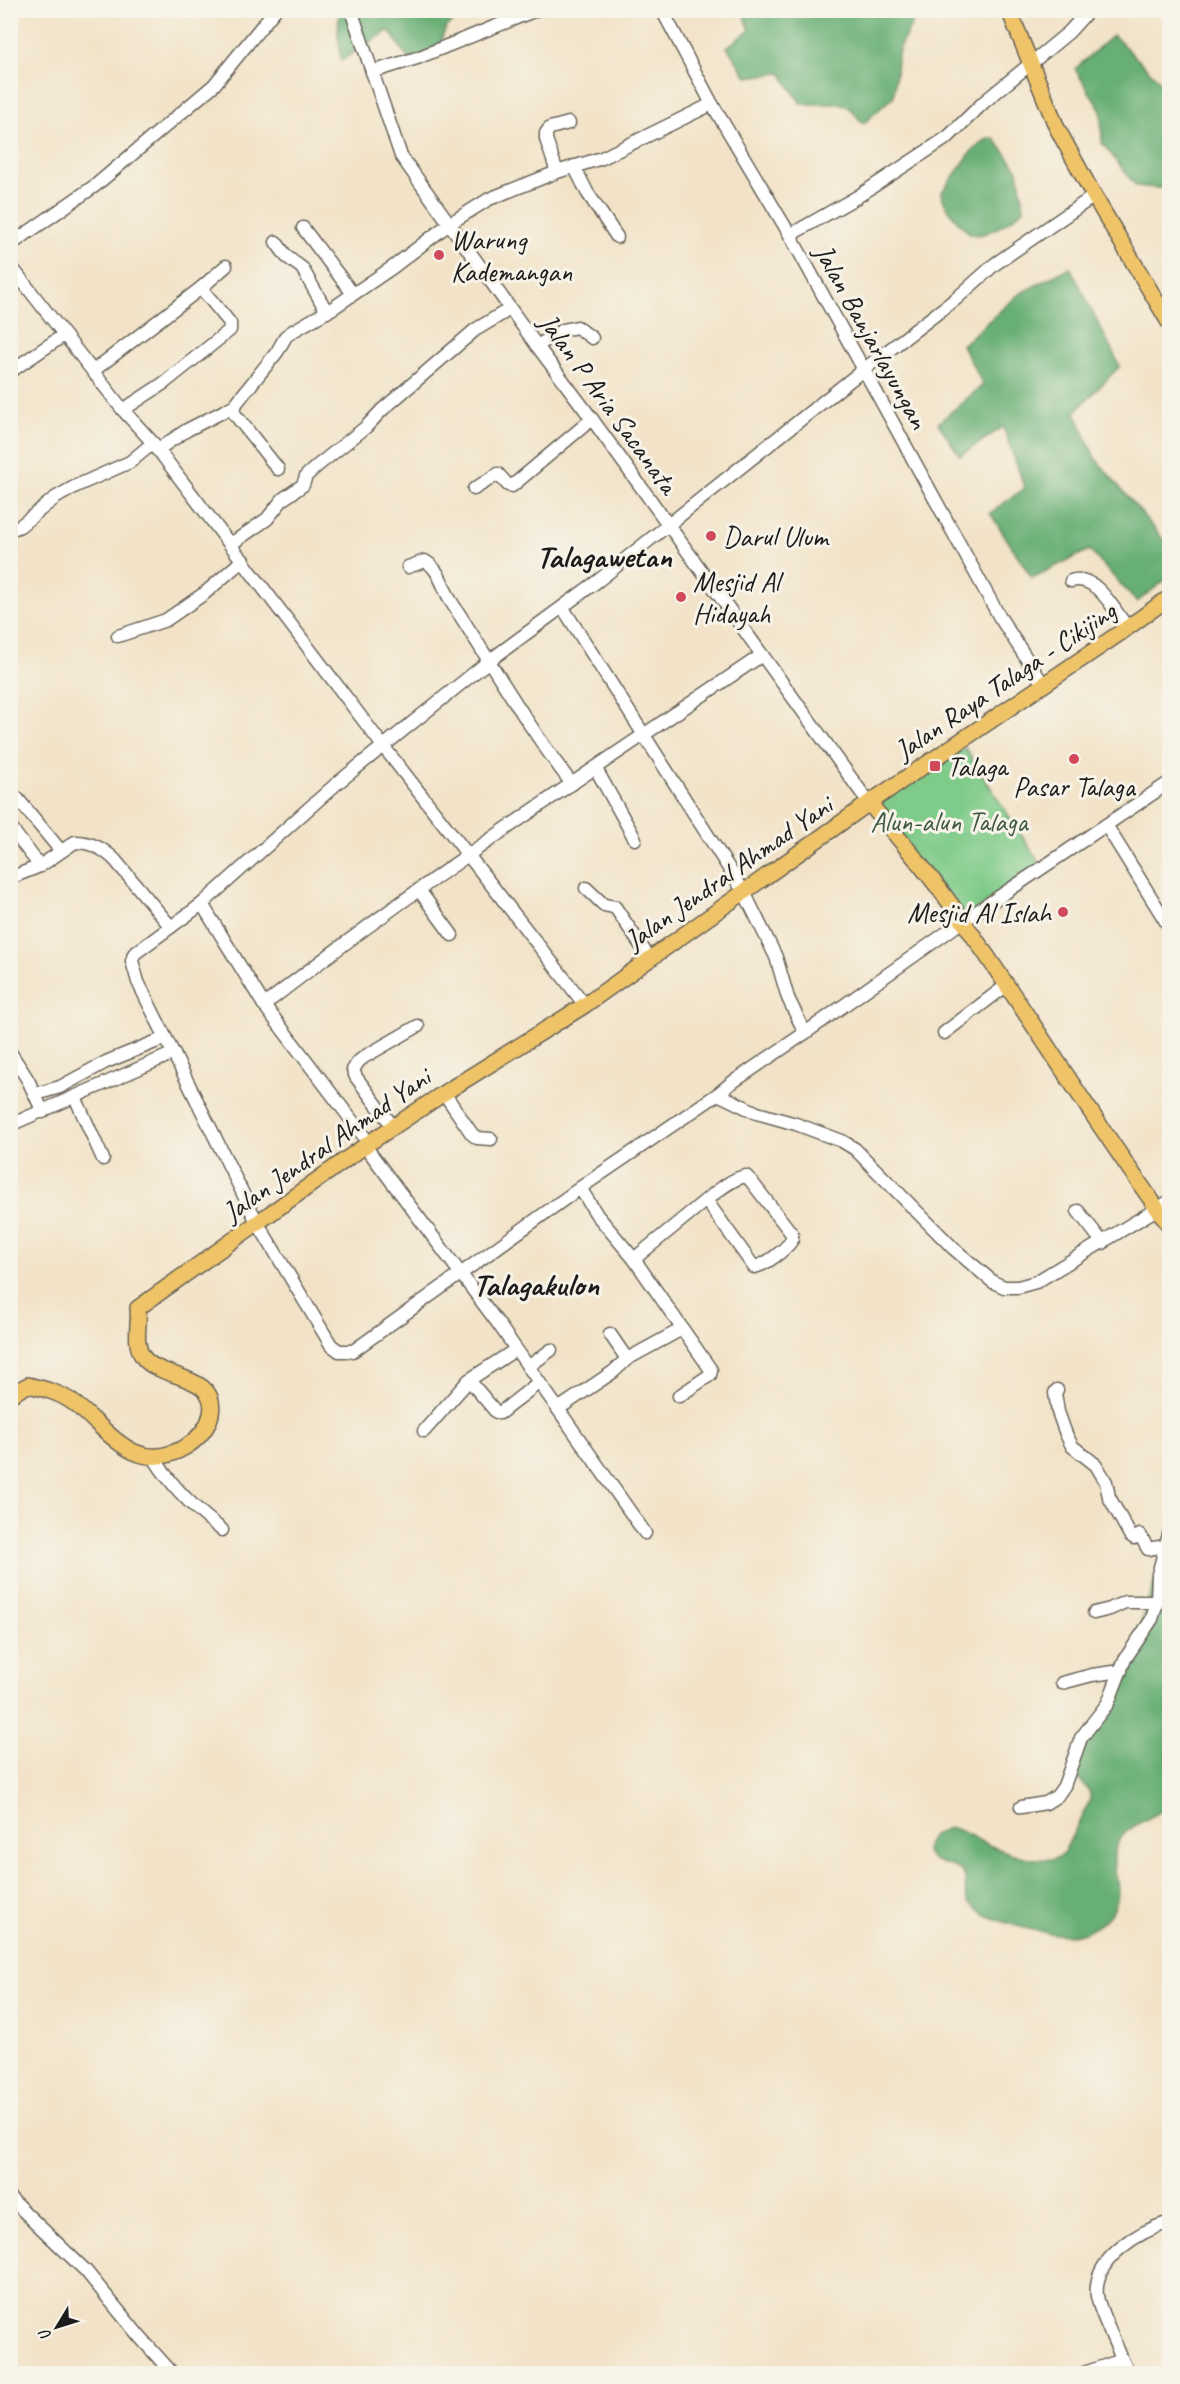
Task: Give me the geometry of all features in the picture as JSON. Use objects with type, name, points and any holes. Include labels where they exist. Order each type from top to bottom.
[{"type":"main road","points":[[1009,10],[1057,128],[1094,196],[1170,324]]},
{"type":"main road","name":"Jalan Raya Talaga - Cikijing","points":[[869,803],[1170,597]]},
{"type":"main road","points":[[869,803],[963,921],[1076,1093],[1163,1205],[1170,1226]]},
{"type":"main road","name":"Jalan Jendral Ahmad Yani","points":[[154,1458],[173,1454],[191,1443],[204,1431],[212,1409],[210,1399],[203,1387],[145,1360],[138,1347],[138,1308],[256,1221],[367,1145],[444,1093],[585,1005],[869,803]]},
{"type":"main road","points":[[10,1395],[28,1385],[52,1390],[75,1403],[112,1438],[136,1453],[154,1458]]},
{"type":"street","points":[[10,245],[96,185],[214,85],[275,10]]},
{"type":"street","name":"Jalan P Aria Sacanata","points":[[351,10],[401,156],[869,803]]},
{"type":"street","points":[[372,72],[417,58],[536,10]]},
{"type":"street","name":"Jalan Banjarlayungan","points":[[662,10],[712,104],[790,235],[999,616],[1043,684]]},
{"type":"street","points":[[790,235],[857,197],[930,151],[984,102],[1069,32],[1089,10]]},
{"type":"street","points":[[10,530],[20,526],[55,498],[69,490],[130,462],[230,408],[251,386],[286,336],[327,312],[393,267],[449,224],[489,199],[619,150],[712,104]]},
{"type":"street","points":[[556,172],[546,133],[550,128],[569,123]]},
{"type":"street","points":[[574,166],[593,202],[617,237]]},
{"type":"street","points":[[1094,196],[996,264],[957,298],[863,369],[563,608],[489,661],[335,785],[201,904],[134,954],[132,961],[138,982],[256,1221],[331,1345],[339,1351],[353,1351],[580,1188],[718,1094],[963,921],[1170,782]]},
{"type":"street","points":[[303,228],[353,294]]},
{"type":"street","points":[[276,242],[287,257],[302,268],[327,312]]},
{"type":"street","points":[[10,265],[231,544],[383,746],[585,1005]]},
{"type":"street","points":[[93,371],[226,266]]},
{"type":"street","points":[[123,410],[164,383],[230,330],[230,322],[201,288]]},
{"type":"street","points":[[231,544],[267,519],[283,499],[303,485],[306,476],[317,466],[475,330],[510,309]]},
{"type":"street","points":[[537,346],[563,330],[577,327],[592,338]]},
{"type":"street","points":[[12,371],[64,335]]},
{"type":"street","points":[[230,408],[278,469]]},
{"type":"street","points":[[474,489],[498,474],[508,485],[512,486],[592,419]]},
{"type":"street","points":[[118,636],[136,632],[166,620],[205,593],[243,560]]},
{"type":"street","points":[[408,567],[425,561],[431,564],[449,598],[542,746],[572,784]]},
{"type":"street","points":[[1071,581],[1079,578],[1092,584],[1127,627]]},
{"type":"street","points":[[563,608],[643,737],[744,892],[776,957],[788,998],[805,1033]]},
{"type":"street","points":[[264,1005],[541,803],[596,769],[762,655]]},
{"type":"street","points":[[596,769],[636,839]]},
{"type":"street","points":[[17,798],[61,851]]},
{"type":"street","points":[[1107,825],[1170,928]]},
{"type":"street","points":[[10,827],[40,866]]},
{"type":"street","points":[[10,878],[40,866],[77,842],[94,845],[107,852],[171,927]]},
{"type":"street","points":[[586,888],[604,905],[615,907],[650,959]]},
{"type":"street","points":[[419,890],[452,935]]},
{"type":"street","points":[[201,904],[264,1005],[460,1275],[497,1322],[645,1533]]},
{"type":"street","points":[[944,1033],[1007,985]]},
{"type":"street","points":[[394,1128],[353,1070],[364,1057],[418,1026]]},
{"type":"street","points":[[36,1094],[60,1087],[106,1062],[165,1038]]},
{"type":"street","points":[[10,1052],[36,1094],[43,1112]]},
{"type":"street","points":[[10,1125],[174,1053]]},
{"type":"street","points":[[444,1093],[472,1134],[477,1138],[491,1139]]},
{"type":"street","points":[[718,1094],[757,1113],[816,1131],[855,1149],[953,1248],[993,1282],[1004,1287],[1018,1287],[1036,1282],[1163,1205]]},
{"type":"street","points":[[75,1097],[103,1159]]},
{"type":"street","points":[[634,1259],[705,1200],[740,1177],[746,1176],[792,1234],[792,1240],[789,1245],[761,1265],[754,1267],[705,1200]]},
{"type":"street","points":[[580,1188],[597,1215],[634,1259],[710,1368],[711,1373],[679,1396]]},
{"type":"street","points":[[1078,1211],[1103,1243]]},
{"type":"street","points":[[558,1409],[610,1374],[627,1359],[682,1329]]},
{"type":"street","points":[[610,1334],[627,1359]]},
{"type":"street","points":[[424,1431],[469,1380],[515,1350]]},
{"type":"street","points":[[528,1367],[551,1350]]},
{"type":"street","points":[[469,1380],[496,1412],[500,1413],[538,1383]]},
{"type":"street","points":[[1057,1390],[1055,1393],[1058,1412],[1072,1446],[1096,1465],[1106,1482],[1109,1497],[1130,1535],[1134,1538],[1140,1535],[1148,1549],[1165,1546]]},
{"type":"street","points":[[154,1458],[167,1478],[201,1515],[222,1530]]},
{"type":"street","points":[[1021,1808],[1046,1803],[1057,1796],[1064,1786],[1081,1738],[1108,1703],[1125,1659],[1152,1619],[1157,1602],[1158,1574],[1170,1531]]},
{"type":"street","points":[[1094,1613],[1125,1602],[1157,1602]]},
{"type":"street","points":[[1062,1683],[1092,1675],[1121,1671]]},
{"type":"street","points":[[10,2198],[86,2271],[139,2336],[173,2373]]},
{"type":"street","points":[[1129,2373],[1099,2301],[1098,2284],[1109,2262],[1124,2244],[1153,2227],[1170,2222]]},
{"type":"street","points":[[1081,2373],[1122,2360]]},
{"type":"green space","points":[[339,11],[469,11],[446,27],[439,46],[412,65],[389,30],[341,61],[338,34]]},
{"type":"green space","points":[[742,11],[919,11],[900,46],[894,96],[863,124],[850,108],[842,104],[801,104],[781,73],[747,77],[727,47],[750,30]]},
{"type":"green space","points":[[1113,35],[1169,90],[1169,189],[1136,186],[1102,143],[1101,111],[1075,69]]},
{"type":"green space","points":[[988,138],[994,138],[1018,170],[1024,209],[991,231],[976,235],[966,230],[952,214],[944,202],[942,192],[972,151]]},
{"type":"green space","points":[[1070,267],[1120,366],[1075,412],[1095,458],[1169,546],[1169,577],[1137,602],[1089,550],[1032,578],[990,513],[1025,488],[1003,427],[960,456],[938,423],[983,385],[962,345],[1019,294]]},
{"type":"green space","name":"Alun-alun Talaga","points":[[965,748],[1040,864],[956,925],[872,803]]},
{"type":"green space","points":[[1169,1540],[1168,1806],[1130,1829],[1120,1839],[1114,1853],[1118,1885],[1117,1900],[1110,1914],[1099,1925],[1085,1932],[1066,1935],[1035,1931],[1001,1921],[974,1907],[967,1900],[963,1873],[930,1858],[926,1848],[928,1841],[938,1832],[951,1828],[1000,1850],[1023,1857],[1045,1859],[1063,1854],[1090,1800],[1090,1793],[1069,1765],[1126,1679],[1136,1653],[1143,1616]]},
{"type":"place","name":"Warung Kademangan","points":[[439,255]]},
{"type":"place","name":"Darul Ulum","points":[[711,536]]},
{"type":"place","name":"Mesjid Al Hidayah","points":[[681,597]]},
{"type":"place","name":"Pasar Talaga","points":[[1074,759]]},
{"type":"place","name":"Talaga","points":[[935,766]]},
{"type":"place","name":"Mesjid Al Islah","points":[[1063,912]]},
{"type":"district","name":"Talagawetan","points":[[604,556]]},
{"type":"district","name":"Talagakulon","points":[[536,1284]]}]
